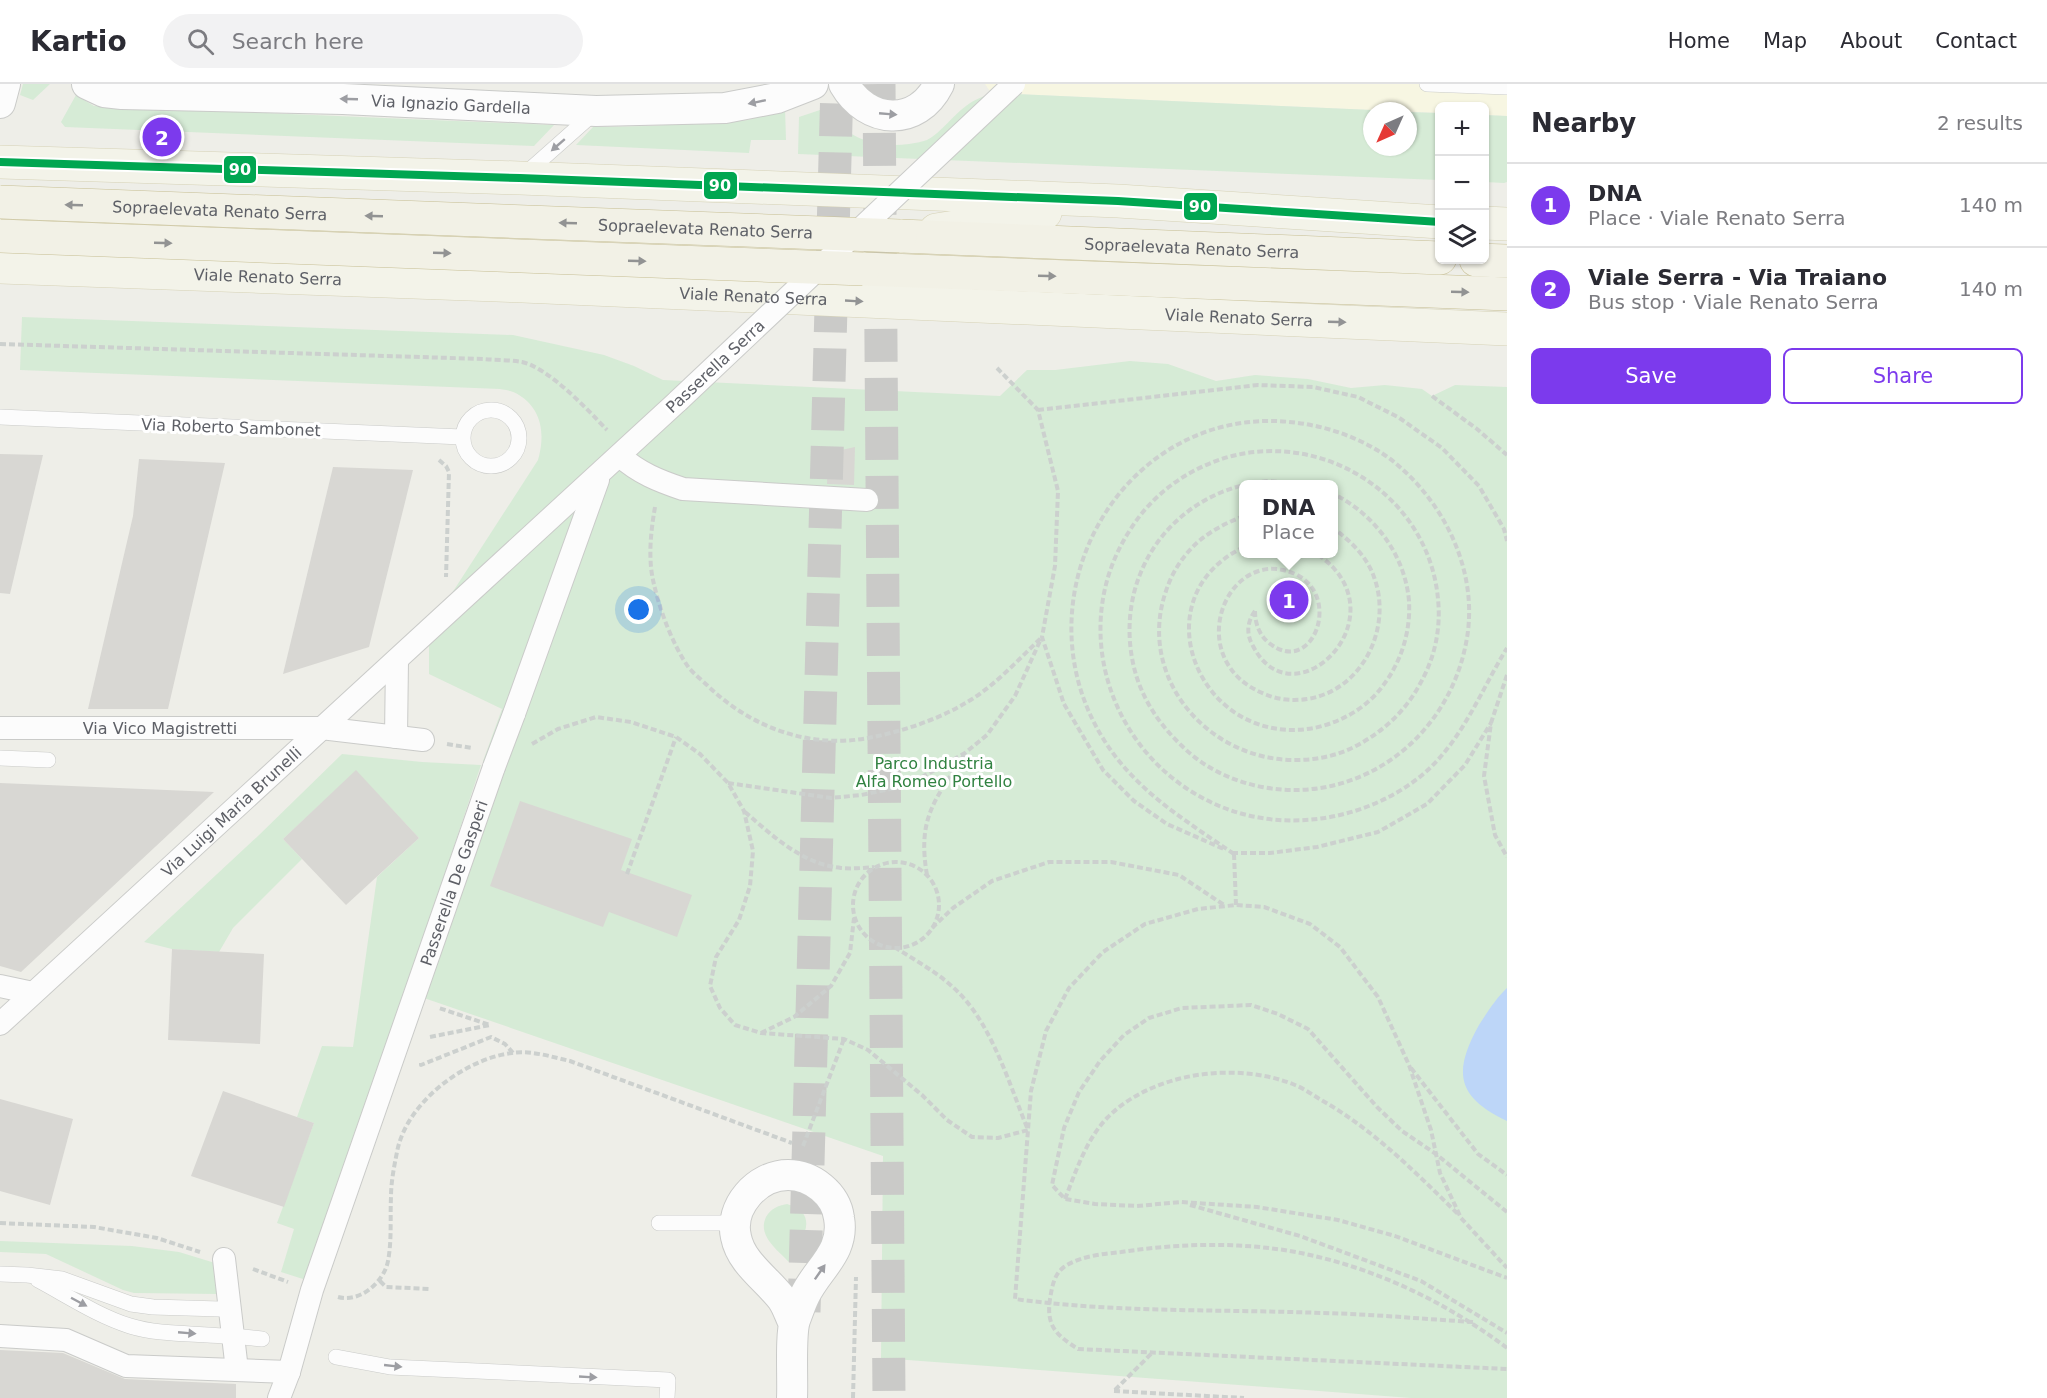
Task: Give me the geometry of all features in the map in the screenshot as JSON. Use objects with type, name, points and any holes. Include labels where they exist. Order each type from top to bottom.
[{"type":"highway","name":"Sopraelevata Renato Serra","points":[[0,202],[1426,258]]},
{"type":"highway","name":"Sopraelevata Renato Serra","points":[[0,236],[1507,294]]},
{"type":"highway","points":[[1489,260],[1507,261]]},
{"type":"main road","points":[[0,162],[520,178],[1118,201],[1435,222]]},
{"type":"main road","points":[[134,273],[113,241],[106,208],[126,177],[157,167]]},
{"type":"main road","points":[[900,236],[1118,201],[1426,258]]},
{"type":"main road","points":[[1489,223],[1507,224]]},
{"type":"main road","name":"Viale Renato Serra","points":[[0,267],[523,286],[1507,329]]},
{"type":"main road","points":[[863,269],[1131,314],[1412,290]]},
{"type":"street","points":[[0,103],[5,84]]},
{"type":"street","name":"Via Ignazio Gardella","points":[[87,84],[104,92],[122,94],[343,99],[596,111],[725,108],[777,98],[813,84]]},
{"type":"street","points":[[844,84],[851,96],[864,108],[892,116],[911,112],[920,107],[943,86]]},
{"type":"street","name":"Passerella Serra","points":[[437,623],[678,402],[1014,84]]},
{"type":"street","points":[[620,456],[634,468],[659,481],[683,489],[867,500]]},
{"type":"street","name":"Passerella De Gasperi","points":[[279,1398],[289,1372],[312,1290],[414,1000],[488,758],[514,714],[599,475]]},
{"type":"street","name":"Via Luigi Maria Brunelli","points":[[0,1024],[437,623]]},
{"type":"street","points":[[396,736],[397,660]]},
{"type":"street","name":"Via Vico Magistretti","points":[[0,728],[321,728],[423,740]]},
{"type":"street","points":[[0,986],[33,993]]},
{"type":"street","points":[[792,1398],[794,1324],[805,1294],[836,1251],[840,1234],[839,1216],[833,1200],[821,1186],[805,1178],[788,1175],[770,1178],[752,1190],[740,1204],[735,1223],[740,1250],[749,1264],[783,1301],[794,1324]]},
{"type":"street","points":[[224,1259],[237,1370]]},
{"type":"street","points":[[0,1336],[66,1340],[126,1366],[289,1372]]},
{"type":"lane","points":[[1427,84],[1507,87]]},
{"type":"lane","points":[[520,178],[596,111]]},
{"type":"lane","name":"Via Roberto Sambonet","points":[[0,417],[462,437]]},
{"type":"lane","points":[[0,758],[48,760]]},
{"type":"lane","points":[[659,1223],[735,1223]]},
{"type":"lane","points":[[0,1274],[62,1280],[131,1304],[220,1309]]},
{"type":"lane","points":[[27,1275],[131,1327],[224,1336]]},
{"type":"lane","points":[[243,1337],[262,1339]]},
{"type":"lane","points":[[336,1357],[390,1367],[668,1380],[668,1398]]},
{"type":"path","points":[[0,344],[472,359],[524,363],[552,379],[583,404],[608,430],[620,456]]},
{"type":"path","points":[[728,783],[831,798],[906,786],[965,753],[987,735],[1015,696],[1042,637],[1055,566],[1058,491],[1038,410],[997,368]]},
{"type":"path","points":[[1038,410],[1258,385],[1313,387],[1358,397],[1398,417],[1442,448],[1479,486],[1504,529],[1507,541]]},
{"type":"path","points":[[1432,396],[1477,429],[1507,455]]},
{"type":"path","points":[[1234,854],[1157,800],[1134,779],[1103,739],[1087,708],[1075,674],[1070,638],[1072,601],[1080,565],[1093,532],[1102,517],[1134,478],[1159,458],[1188,441],[1238,424],[1257,421],[1294,422],[1332,430],[1350,437],[1369,445],[1400,466],[1436,507],[1446,522],[1460,556],[1468,592],[1469,612],[1466,641],[1459,669],[1442,705],[1431,722],[1407,748],[1376,770],[1340,784],[1303,790],[1286,790],[1252,785],[1204,764],[1190,754],[1168,731],[1144,695],[1132,660],[1131,607],[1146,560],[1171,525],[1208,498],[1239,487]]},
{"type":"path","points":[[1239,518],[1211,532],[1186,554],[1168,585],[1159,617],[1159,641],[1164,665],[1177,695],[1202,725],[1230,746],[1267,758],[1308,760],[1347,751],[1365,741],[1395,718],[1419,686],[1432,659],[1438,628],[1437,583],[1430,557],[1419,535],[1391,498],[1351,469],[1298,453],[1269,451],[1244,453],[1202,466],[1170,486],[1141,514],[1119,547],[1111,566],[1101,609],[1099,635],[1101,657],[1116,706],[1143,748],[1176,780],[1216,804],[1262,818],[1309,820],[1352,812],[1388,797],[1421,776],[1447,750],[1469,719],[1485,685],[1507,648]]},
{"type":"path","points":[[432,459],[440,460],[449,472],[437,623]]},
{"type":"path","points":[[659,481],[651,534],[652,578],[666,624],[690,668],[727,704],[767,728],[816,740],[866,739],[910,728],[963,705],[1001,677],[1042,637]]},
{"type":"path","points":[[1239,550],[1209,574],[1193,607],[1190,644],[1194,661],[1206,684],[1231,711],[1249,721],[1267,727],[1286,730],[1307,729],[1329,724],[1348,716],[1377,693],[1398,660],[1408,626],[1409,600],[1403,574],[1386,538],[1357,508],[1338,496]]},
{"type":"path","points":[[1322,558],[1334,569],[1344,584],[1350,614],[1347,632],[1339,648],[1318,666],[1299,672],[1282,672],[1273,669],[1255,651],[1248,633],[1248,624],[1255,611],[1256,625],[1265,640],[1272,646],[1287,651],[1303,648],[1308,644],[1320,620],[1319,602],[1311,586],[1296,574],[1275,569],[1254,573],[1237,585],[1225,600],[1221,610],[1219,635],[1225,659],[1243,682],[1271,697],[1302,700],[1317,698],[1332,692],[1356,673],[1373,644],[1379,610],[1374,577],[1355,547],[1338,532]]},
{"type":"path","points":[[1042,637],[1064,704],[1102,770],[1134,801],[1167,824],[1234,854],[1270,853],[1317,847],[1378,832],[1427,804],[1465,765],[1491,723]]},
{"type":"path","points":[[1507,675],[1491,723],[1484,776],[1495,835],[1507,857]]},
{"type":"path","points":[[522,749],[558,729],[596,717],[631,722],[676,738],[700,754],[728,783],[744,811],[753,851],[750,886],[739,920],[716,957],[710,986],[720,1008],[735,1025],[760,1033],[844,1039],[868,1050],[922,1095],[947,1120],[972,1137],[998,1138],[1028,1130]]},
{"type":"path","points":[[627,874],[676,738]]},
{"type":"path","points":[[423,740],[488,758]]},
{"type":"path","points":[[927,876],[923,856],[923,835],[927,816],[965,753]]},
{"type":"path","points":[[744,811],[775,838],[805,858],[840,868],[874,867],[888,863],[902,863],[915,867],[927,876],[935,887],[939,901],[938,915],[932,928]]},
{"type":"path","points":[[1234,854],[1236,905]]},
{"type":"path","points":[[854,916],[860,929],[870,940],[882,946],[896,948],[910,946],[923,939],[953,908],[992,881],[1049,862],[1112,862],[1179,875],[1225,905]]},
{"type":"path","points":[[760,1033],[795,1017],[831,986],[850,953],[856,888],[863,876],[874,867]]},
{"type":"path","points":[[1461,1218],[1440,1173],[1431,1130],[1409,1065],[1378,998],[1340,947],[1310,924],[1264,907],[1236,905],[1198,909],[1145,924],[1104,952],[1069,988],[1046,1031],[1031,1091],[1015,1299],[1049,1304],[1131,1309],[1323,1313],[1473,1322]]},
{"type":"path","points":[[896,948],[926,966],[960,994],[991,1037],[1028,1130]]},
{"type":"path","points":[[414,1000],[490,1025],[427,1038]]},
{"type":"path","points":[[1507,1212],[1436,1154],[1402,1131],[1308,1029],[1278,1014],[1251,1005],[1182,1008],[1149,1018],[1124,1035],[1100,1061],[1080,1092],[1064,1128],[1052,1185],[1065,1199],[1095,1204],[1137,1206],[1181,1202],[1257,1207],[1338,1220],[1395,1236],[1507,1278]]},
{"type":"path","points":[[419,1056],[421,1065],[491,1037],[505,1044],[513,1053]]},
{"type":"path","points":[[803,1147],[844,1039]]},
{"type":"path","points":[[0,1223],[94,1227],[157,1238],[345,1299],[363,1295],[380,1281],[388,1263],[391,1195],[398,1149],[403,1134],[415,1113],[436,1088],[466,1067],[513,1053],[542,1055],[570,1061],[724,1116]]},
{"type":"path","points":[[1409,1065],[1478,1155],[1507,1175]]},
{"type":"path","points":[[1065,1199],[1083,1154],[1107,1118],[1142,1091],[1188,1076],[1243,1072],[1295,1085],[1348,1116],[1383,1143],[1461,1218],[1507,1268]]},
{"type":"path","points":[[1181,1202],[1300,1236],[1421,1281],[1507,1333]]},
{"type":"path","points":[[1507,1348],[1473,1322],[1406,1287],[1353,1266],[1284,1250],[1227,1246],[1164,1246],[1090,1256],[1064,1267],[1052,1283],[1049,1304],[1050,1322],[1059,1338],[1078,1349],[1507,1369]]},
{"type":"path","points":[[380,1281],[386,1287],[430,1289]]},
{"type":"path","points":[[1152,1353],[1114,1391],[1244,1398]]},
{"type":"path","points":[[853,1389],[853,1398]]},
{"type":"shaded area","points":[[985,84],[1507,84],[1507,116],[1489,115],[1489,102],[1435,102],[1435,113],[1417,112],[1417,102],[1363,102],[1363,110],[991,93]]},
{"type":"green space","points":[[23,84],[50,84],[33,100],[20,95]]},
{"type":"green space","points":[[991,93],[1363,110],[1363,156],[1417,156],[1417,112],[1435,113],[1435,180],[798,154],[799,117],[823,109],[850,133],[872,142],[896,145],[925,141],[975,100]]},
{"type":"green space","points":[[76,95],[94,106],[554,125],[534,146],[65,127],[61,122]]},
{"type":"green space","points":[[785,108],[786,140],[751,140],[749,153],[576,145],[593,127],[748,120]]},
{"type":"green space","points":[[1489,115],[1507,116],[1507,182],[1489,182]]},
{"type":"green space","name":"Parco Industria Alfa Romeo Portello","points":[[22,317],[513,335],[604,355],[663,380],[1000,396],[1027,370],[1055,370],[1130,361],[1168,364],[1216,381],[1255,375],[1308,379],[1351,388],[1385,385],[1422,389],[1432,396],[1455,385],[1507,387],[1507,1398],[1411,1398],[881,1358],[883,1156],[424,998],[506,766],[483,761],[502,709],[429,674],[429,637],[463,606],[452,593],[538,460],[541,433],[533,408],[515,393],[500,389],[20,370]]},
{"type":"green space","points":[[342,754],[481,765],[306,1280],[281,1272],[294,1229],[277,1223],[314,1123],[297,1117],[322,1046],[353,1047],[377,877],[419,838],[356,771],[283,839],[302,859],[233,928],[219,952],[172,949],[144,942]]},
{"type":"green space","points":[[787,1204],[804,1214],[806,1221],[803,1237],[789,1262],[770,1242],[764,1230],[766,1217],[770,1211]]},
{"type":"green space","points":[[0,1241],[132,1246],[179,1252],[215,1263],[219,1294],[134,1293],[46,1254],[0,1252]]},
{"type":"water","points":[[1507,988],[1507,1121],[1477,1102],[1464,1082],[1463,1070],[1465,1056],[1479,1025]]},
{"type":"building","points":[[855,447],[854,485],[827,484],[828,453]]},
{"type":"building","points":[[0,454],[43,455],[10,594],[0,593]]},
{"type":"building","points":[[139,459],[225,463],[168,709],[88,709],[133,516]]},
{"type":"building","points":[[333,467],[413,470],[369,647],[283,674]]},
{"type":"building","points":[[356,770],[419,838],[346,905],[283,839]]},
{"type":"building","points":[[0,783],[214,792],[21,972],[0,966]]},
{"type":"building","points":[[520,801],[632,839],[621,870],[692,895],[677,937],[609,912],[603,927],[490,886]]},
{"type":"building","points":[[172,949],[264,954],[260,1044],[168,1040]]},
{"type":"building","points":[[223,1091],[314,1123],[284,1207],[191,1176]]},
{"type":"building","points":[[0,1099],[73,1119],[50,1205],[0,1191]]},
{"type":"building","points":[[0,1350],[63,1353],[125,1379],[236,1384],[236,1398],[0,1398]]},
{"type":"tunnel","points":[[804,1312],[837,84]]},
{"type":"tunnel","points":[[879,84],[889,1398]]},
{"type":"transit line","name":"90","points":[[0,162],[520,178],[1118,201],[1435,222]]},
{"type":"place","name":"Viale Serra - Via Traiano","points":[[162,137]]},
{"type":"place","name":"DNA","points":[[1289,600]]}]
